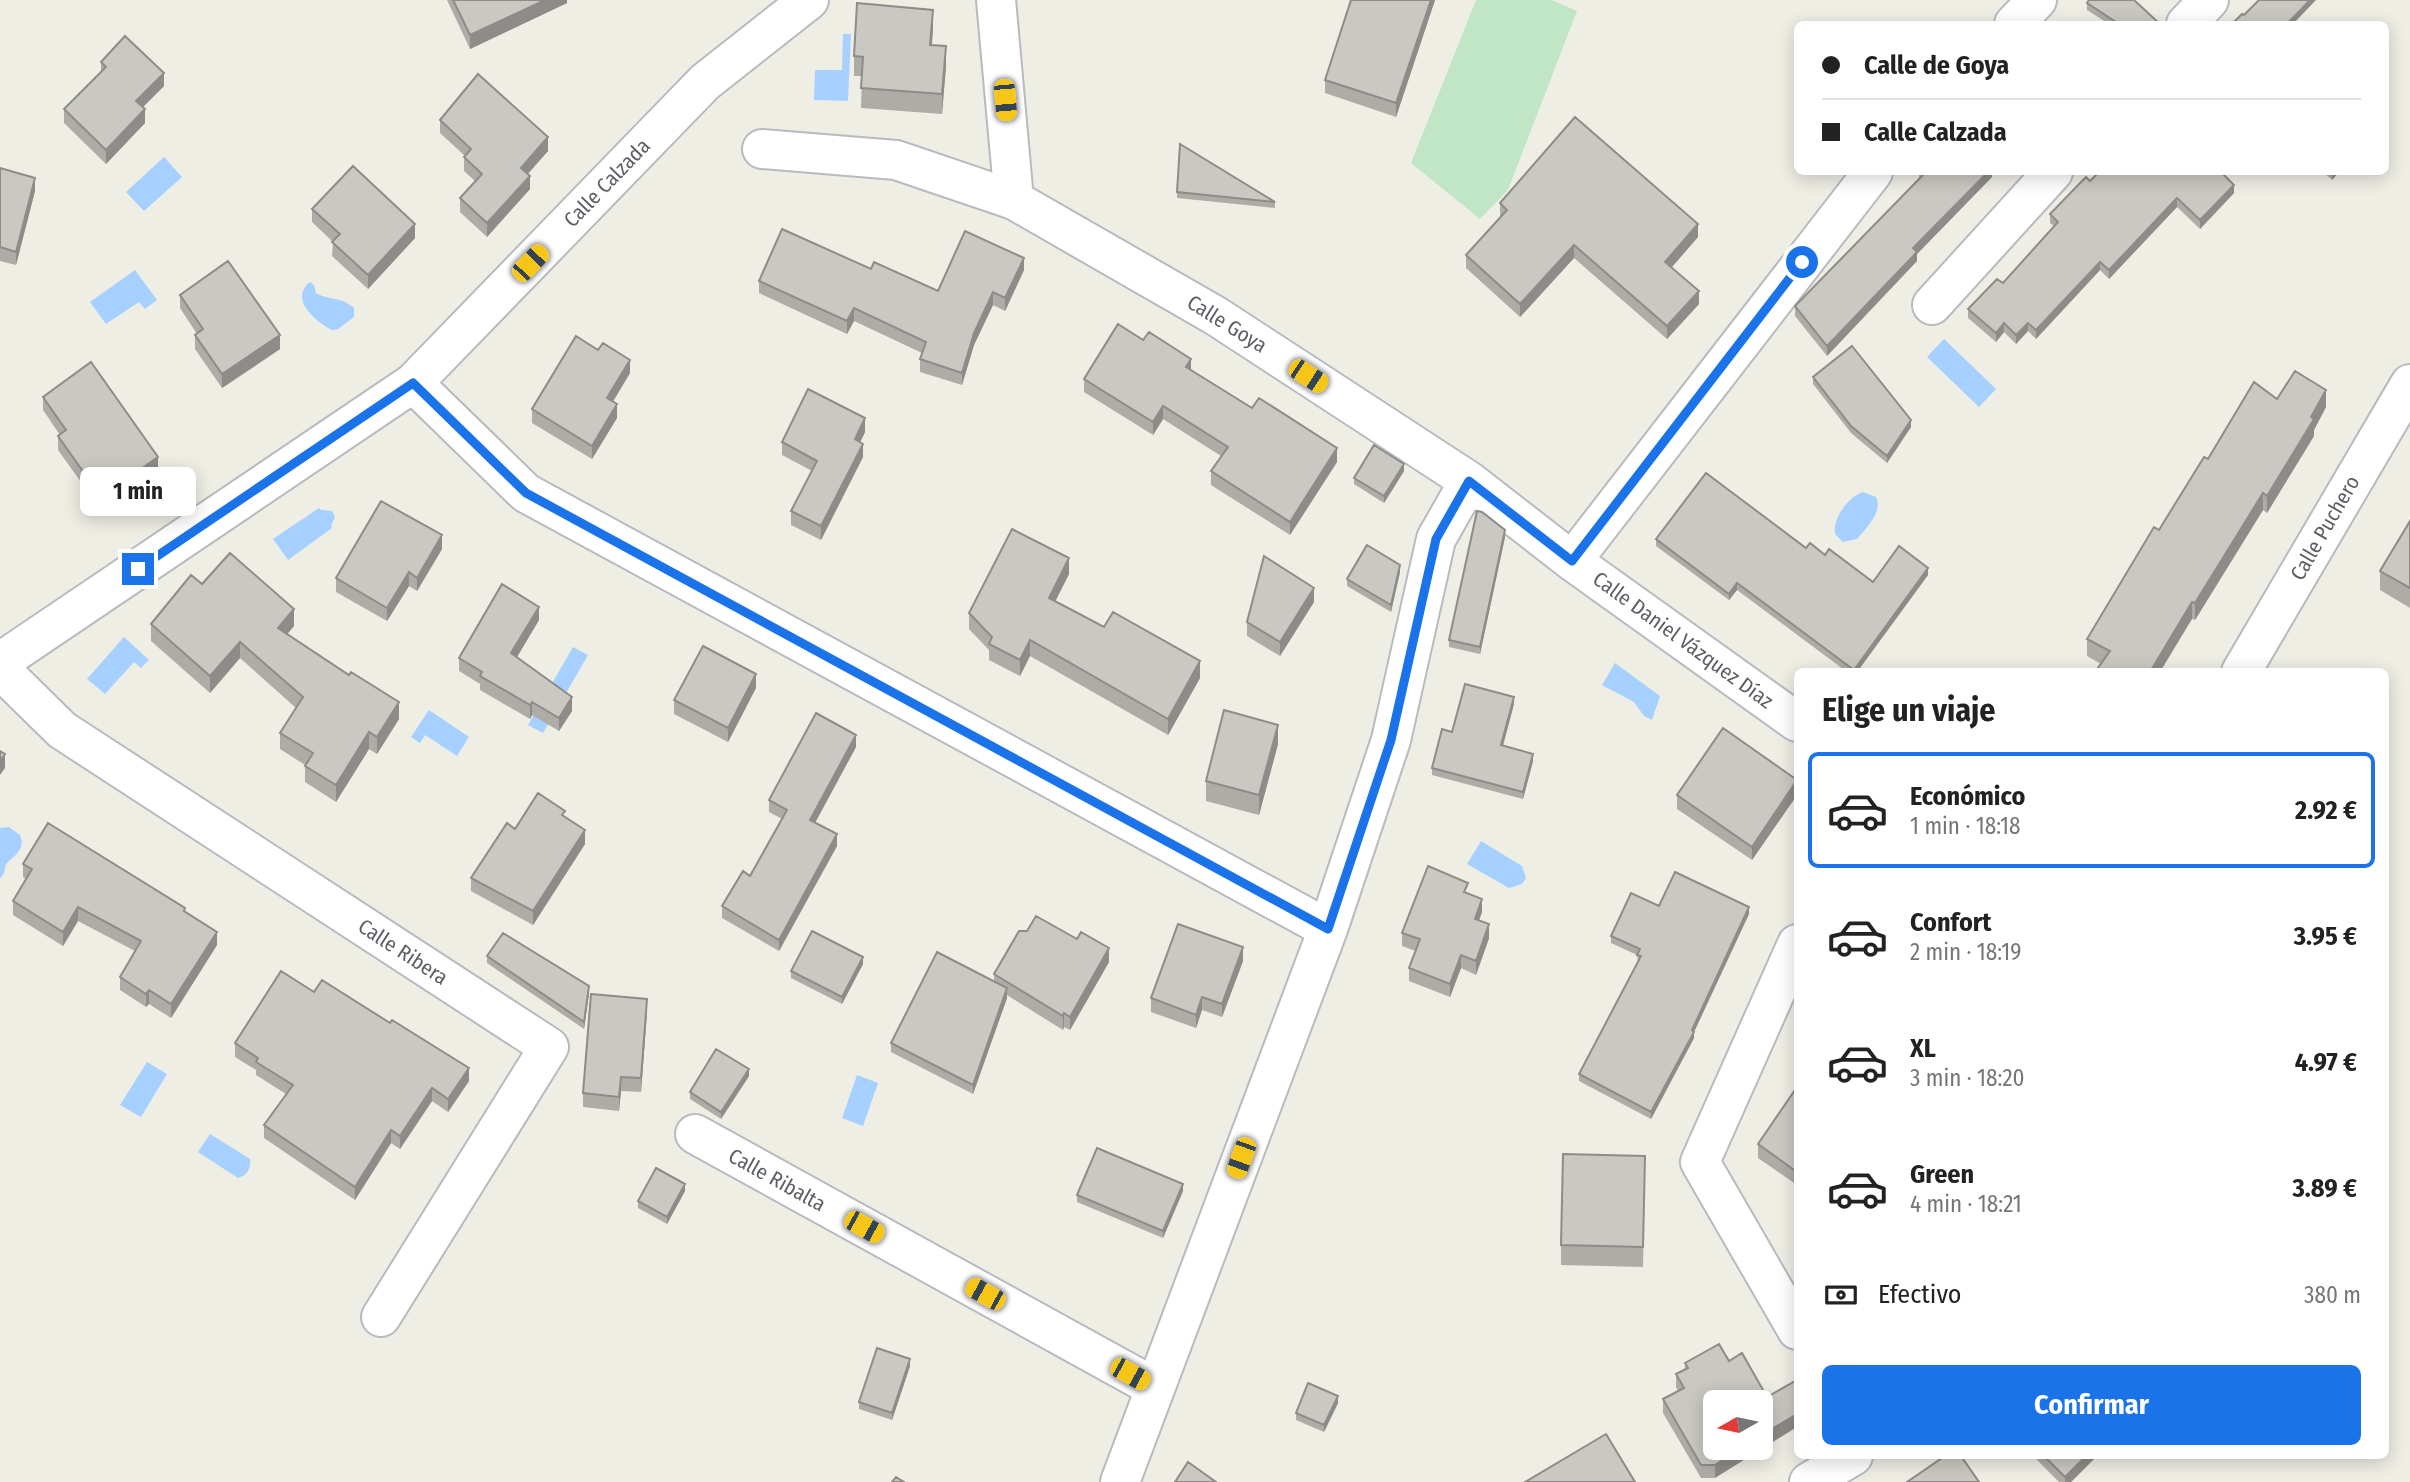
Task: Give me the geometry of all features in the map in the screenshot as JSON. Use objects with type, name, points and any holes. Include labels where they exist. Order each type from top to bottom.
[{"type":"street","name":"Calle Calzada","points":[[0,662],[413,383],[705,82],[809,0]]},
{"type":"street","points":[[996,0],[1014,200]]},
{"type":"street","points":[[2017,21],[2037,0]]},
{"type":"street","points":[[2189,21],[2209,0]]},
{"type":"street","name":"Calle Goya","points":[[762,149],[896,160],[1014,200],[1216,316],[1469,481]]},
{"type":"street","points":[[1572,561],[1871,175]]},
{"type":"street","points":[[1932,305],[2050,175]]},
{"type":"street","points":[[413,383],[526,493],[1328,929]]},
{"type":"street","name":"Calle Puchero","points":[[2243,668],[2410,384]]},
{"type":"street","points":[[1120,1482],[1328,929],[1391,740],[1436,539],[1469,481]]},
{"type":"street","name":"Calle Daniel Vázquez Díaz","points":[[1469,481],[1572,561],[1794,720]]},
{"type":"street","name":"Calle Ribera","points":[[0,669],[62,730],[550,1047],[381,1317]]},
{"type":"street","points":[[1794,951],[1700,1162],[1794,1325]]},
{"type":"street","name":"Calle Ribalta","points":[[695,1134],[1154,1387]]},
{"type":"street","points":[[1809,1482],[1848,1459]]},
{"type":"green space","points":[[1476,0],[1552,0],[1577,11],[1508,190],[1480,219],[1411,163]]},
{"type":"water","points":[[843,34],[851,34],[848,101],[814,100],[815,70],[842,70]]},
{"type":"water","points":[[164,157],[182,177],[144,211],[126,192]]},
{"type":"water","points":[[135,270],[157,300],[145,309],[139,302],[106,324],[90,302]]},
{"type":"water","points":[[310,282],[316,293],[344,301],[354,308],[354,317],[338,329],[332,330],[319,322],[303,303],[304,289]]},
{"type":"water","points":[[1944,339],[1996,389],[1979,407],[1927,357]]},
{"type":"water","points":[[1863,492],[1876,497],[1876,514],[1857,539],[1843,542],[1835,534],[1836,522],[1847,503]]},
{"type":"water","points":[[319,508],[332,511],[335,517],[332,528],[288,560],[273,539]]},
{"type":"water","points":[[124,637],[149,660],[141,668],[134,662],[105,694],[87,679]]},
{"type":"water","points":[[573,647],[588,655],[543,733],[528,725]]},
{"type":"water","points":[[1615,663],[1660,696],[1652,720],[1644,716],[1634,702],[1602,685]]},
{"type":"water","points":[[429,710],[469,737],[457,756],[425,735],[420,743],[411,737]]},
{"type":"water","points":[[9,827],[20,835],[22,845],[19,852],[6,864],[0,879],[0,828]]},
{"type":"water","points":[[1481,841],[1522,866],[1526,878],[1522,884],[1509,888],[1467,864]]},
{"type":"water","points":[[147,1062],[167,1074],[141,1117],[120,1105]]},
{"type":"water","points":[[857,1075],[878,1083],[863,1126],[842,1118]]},
{"type":"water","points":[[210,1134],[250,1159],[246,1173],[238,1178],[198,1152]]},
{"type":"building","points":[[453,0],[545,0],[470,35]]},
{"type":"building","points":[[1351,0],[1431,0],[1396,103],[1325,80]]},
{"type":"building","points":[[2089,0],[2134,0],[2157,21],[2114,21],[2087,3]]},
{"type":"building","points":[[2259,0],[2310,0],[2290,21],[2235,21]]},
{"type":"building","points":[[857,3],[933,10],[930,45],[946,46],[942,94],[861,88],[863,57],[854,56]]},
{"type":"building","points":[[125,36],[164,73],[136,101],[145,109],[106,150],[64,109],[106,67],[101,62]]},
{"type":"building","points":[[478,74],[548,137],[521,168],[530,176],[487,223],[460,198],[482,174],[464,157],[471,149],[440,120]]},
{"type":"building","points":[[1575,117],[1698,224],[1665,262],[1699,291],[1667,326],[1574,245],[1520,304],[1466,255],[1507,210],[1500,203]]},
{"type":"building","points":[[1180,144],[1275,202],[1177,192]]},
{"type":"building","points":[[353,166],[415,224],[368,275],[332,242],[340,234],[312,209]]},
{"type":"building","points":[[0,168],[35,178],[16,252],[0,247]]},
{"type":"building","points":[[1923,175],[1985,175],[1913,248],[1917,252],[1827,346],[1795,306]]},
{"type":"building","points":[[2096,175],[2224,175],[2234,185],[2200,220],[2177,198],[2109,270],[2100,262],[2036,330],[2028,323],[2016,335],[2004,323],[1996,333],[1968,309],[1997,279],[2003,283],[2058,222],[2050,214],[2086,177],[2090,181]]},
{"type":"building","points":[[782,229],[871,269],[874,262],[938,291],[965,231],[1024,258],[1005,298],[993,292],[974,333],[962,373],[920,359],[926,342],[854,308],[847,321],[759,281]]},
{"type":"building","points":[[228,261],[280,335],[222,374],[195,335],[203,329],[180,295]]},
{"type":"building","points":[[1118,324],[1143,340],[1149,332],[1191,359],[1186,367],[1252,408],[1259,398],[1337,448],[1290,522],[1211,471],[1228,447],[1163,406],[1153,422],[1084,379]]},
{"type":"building","points":[[576,336],[598,350],[603,343],[630,360],[607,398],[617,404],[592,446],[532,409]]},
{"type":"building","points":[[1852,346],[1911,420],[1887,456],[1851,426],[1813,377]]},
{"type":"building","points":[[91,362],[158,457],[101,497],[58,436],[66,430],[43,397]]},
{"type":"building","points":[[2295,371],[2326,390],[2311,417],[2314,419],[2267,496],[2263,493],[2152,668],[2098,668],[2110,651],[2087,639],[2154,527],[2159,530],[2204,457],[2208,459],[2254,382],[2277,399]]},
{"type":"building","points":[[808,389],[865,418],[855,439],[863,444],[821,526],[791,511],[817,461],[782,442]]},
{"type":"building","points":[[1374,445],[1404,464],[1384,496],[1354,478]]},
{"type":"building","points":[[1706,473],[1806,548],[1810,543],[1825,555],[1829,549],[1873,582],[1899,546],[1928,568],[1855,668],[1851,668],[1737,583],[1729,594],[1656,539]]},
{"type":"building","points":[[381,501],[442,535],[417,578],[409,572],[387,608],[336,578]]},
{"type":"building","points":[[1477,511],[1505,530],[1480,647],[1449,640]]},
{"type":"building","points":[[2410,521],[2410,588],[2380,571]]},
{"type":"building","points":[[1012,529],[1069,558],[1049,598],[1104,627],[1113,612],[1200,661],[1168,719],[1030,640],[1020,660],[989,644],[992,637],[969,613]]},
{"type":"building","points":[[1367,545],[1400,565],[1391,605],[1347,579]]},
{"type":"building","points":[[230,553],[294,609],[278,628],[349,675],[351,672],[399,702],[377,737],[369,732],[336,785],[305,766],[313,753],[280,733],[303,697],[240,642],[210,676],[151,624],[191,575],[202,584]]},
{"type":"building","points":[[1264,556],[1314,588],[1280,642],[1247,622]]},
{"type":"building","points":[[502,584],[539,607],[511,653],[572,697],[559,718],[532,702],[530,705],[480,676],[482,672],[459,658]]},
{"type":"building","points":[[703,646],[756,674],[728,728],[674,700]]},
{"type":"building","points":[[1465,684],[1514,697],[1501,745],[1533,754],[1523,792],[1432,768],[1442,729],[1452,732]]},
{"type":"building","points":[[1224,710],[1278,725],[1259,795],[1206,781]]},
{"type":"building","points":[[816,713],[856,735],[810,820],[837,834],[779,940],[722,906],[743,871],[750,876],[787,810],[769,800]]},
{"type":"building","points":[[1723,728],[1794,778],[1794,784],[1752,847],[1677,795]]},
{"type":"building","points":[[538,793],[565,811],[562,815],[585,830],[533,911],[471,878],[507,823],[515,829]]},
{"type":"building","points":[[48,823],[185,908],[184,911],[217,932],[171,1004],[149,990],[146,994],[120,977],[141,941],[78,907],[63,932],[13,901],[32,869],[23,864]]},
{"type":"building","points":[[1428,866],[1468,883],[1464,892],[1482,899],[1475,919],[1489,924],[1476,961],[1461,955],[1450,984],[1409,968],[1420,939],[1402,933]]},
{"type":"building","points":[[1675,872],[1749,907],[1692,1030],[1694,1032],[1651,1112],[1579,1074],[1641,956],[1637,955],[1640,949],[1611,936],[1631,893],[1659,906]]},
{"type":"building","points":[[1036,916],[1077,939],[1081,932],[1109,948],[1070,1017],[1064,1013],[1063,1016],[994,974],[1019,931],[1027,931]]},
{"type":"building","points":[[1178,924],[1243,947],[1222,1004],[1202,997],[1196,1015],[1151,998]]},
{"type":"building","points":[[812,931],[863,957],[842,997],[791,971]]},
{"type":"building","points":[[503,933],[589,986],[584,1022],[487,956]]},
{"type":"building","points":[[937,952],[1007,988],[973,1085],[891,1043]]},
{"type":"building","points":[[281,971],[314,992],[322,980],[469,1068],[448,1099],[432,1088],[400,1136],[391,1130],[355,1187],[264,1125],[293,1085],[256,1062],[258,1058],[235,1043]]},
{"type":"building","points":[[591,994],[647,999],[641,1078],[621,1077],[619,1097],[583,1093]]},
{"type":"building","points":[[716,1049],[749,1069],[721,1112],[690,1092]]},
{"type":"building","points":[[1794,1091],[1794,1170],[1758,1144]]},
{"type":"building","points":[[1097,1148],[1183,1184],[1163,1231],[1077,1195]]},
{"type":"building","points":[[1563,1154],[1645,1156],[1643,1247],[1561,1245]]},
{"type":"building","points":[[656,1168],[685,1184],[667,1217],[638,1201]]},
{"type":"building","points":[[1719,1344],[1729,1361],[1742,1353],[1763,1390],[1703,1390],[1703,1460],[1723,1460],[1715,1465],[1701,1465],[1663,1399],[1684,1388],[1676,1374],[1688,1368],[1685,1363]]},
{"type":"building","points":[[877,1348],[910,1359],[892,1413],[859,1402]]},
{"type":"building","points":[[1794,1382],[1794,1416],[1773,1428],[1773,1394]]},
{"type":"building","points":[[1308,1383],[1338,1396],[1324,1425],[1296,1413]]},
{"type":"building","points":[[1606,1434],[1635,1482],[1525,1482]]},
{"type":"building","points":[[1941,1459],[1963,1459],[1979,1482],[1907,1482]]},
{"type":"building","points":[[2047,1459],[2083,1459],[2065,1477]]},
{"type":"building","points":[[1188,1462],[1216,1482],[1175,1482]]},
{"type":"route","points":[[138,569],[413,383],[526,493],[1328,929],[1391,740],[1436,539],[1469,481],[1572,561],[1802,262]]}]
